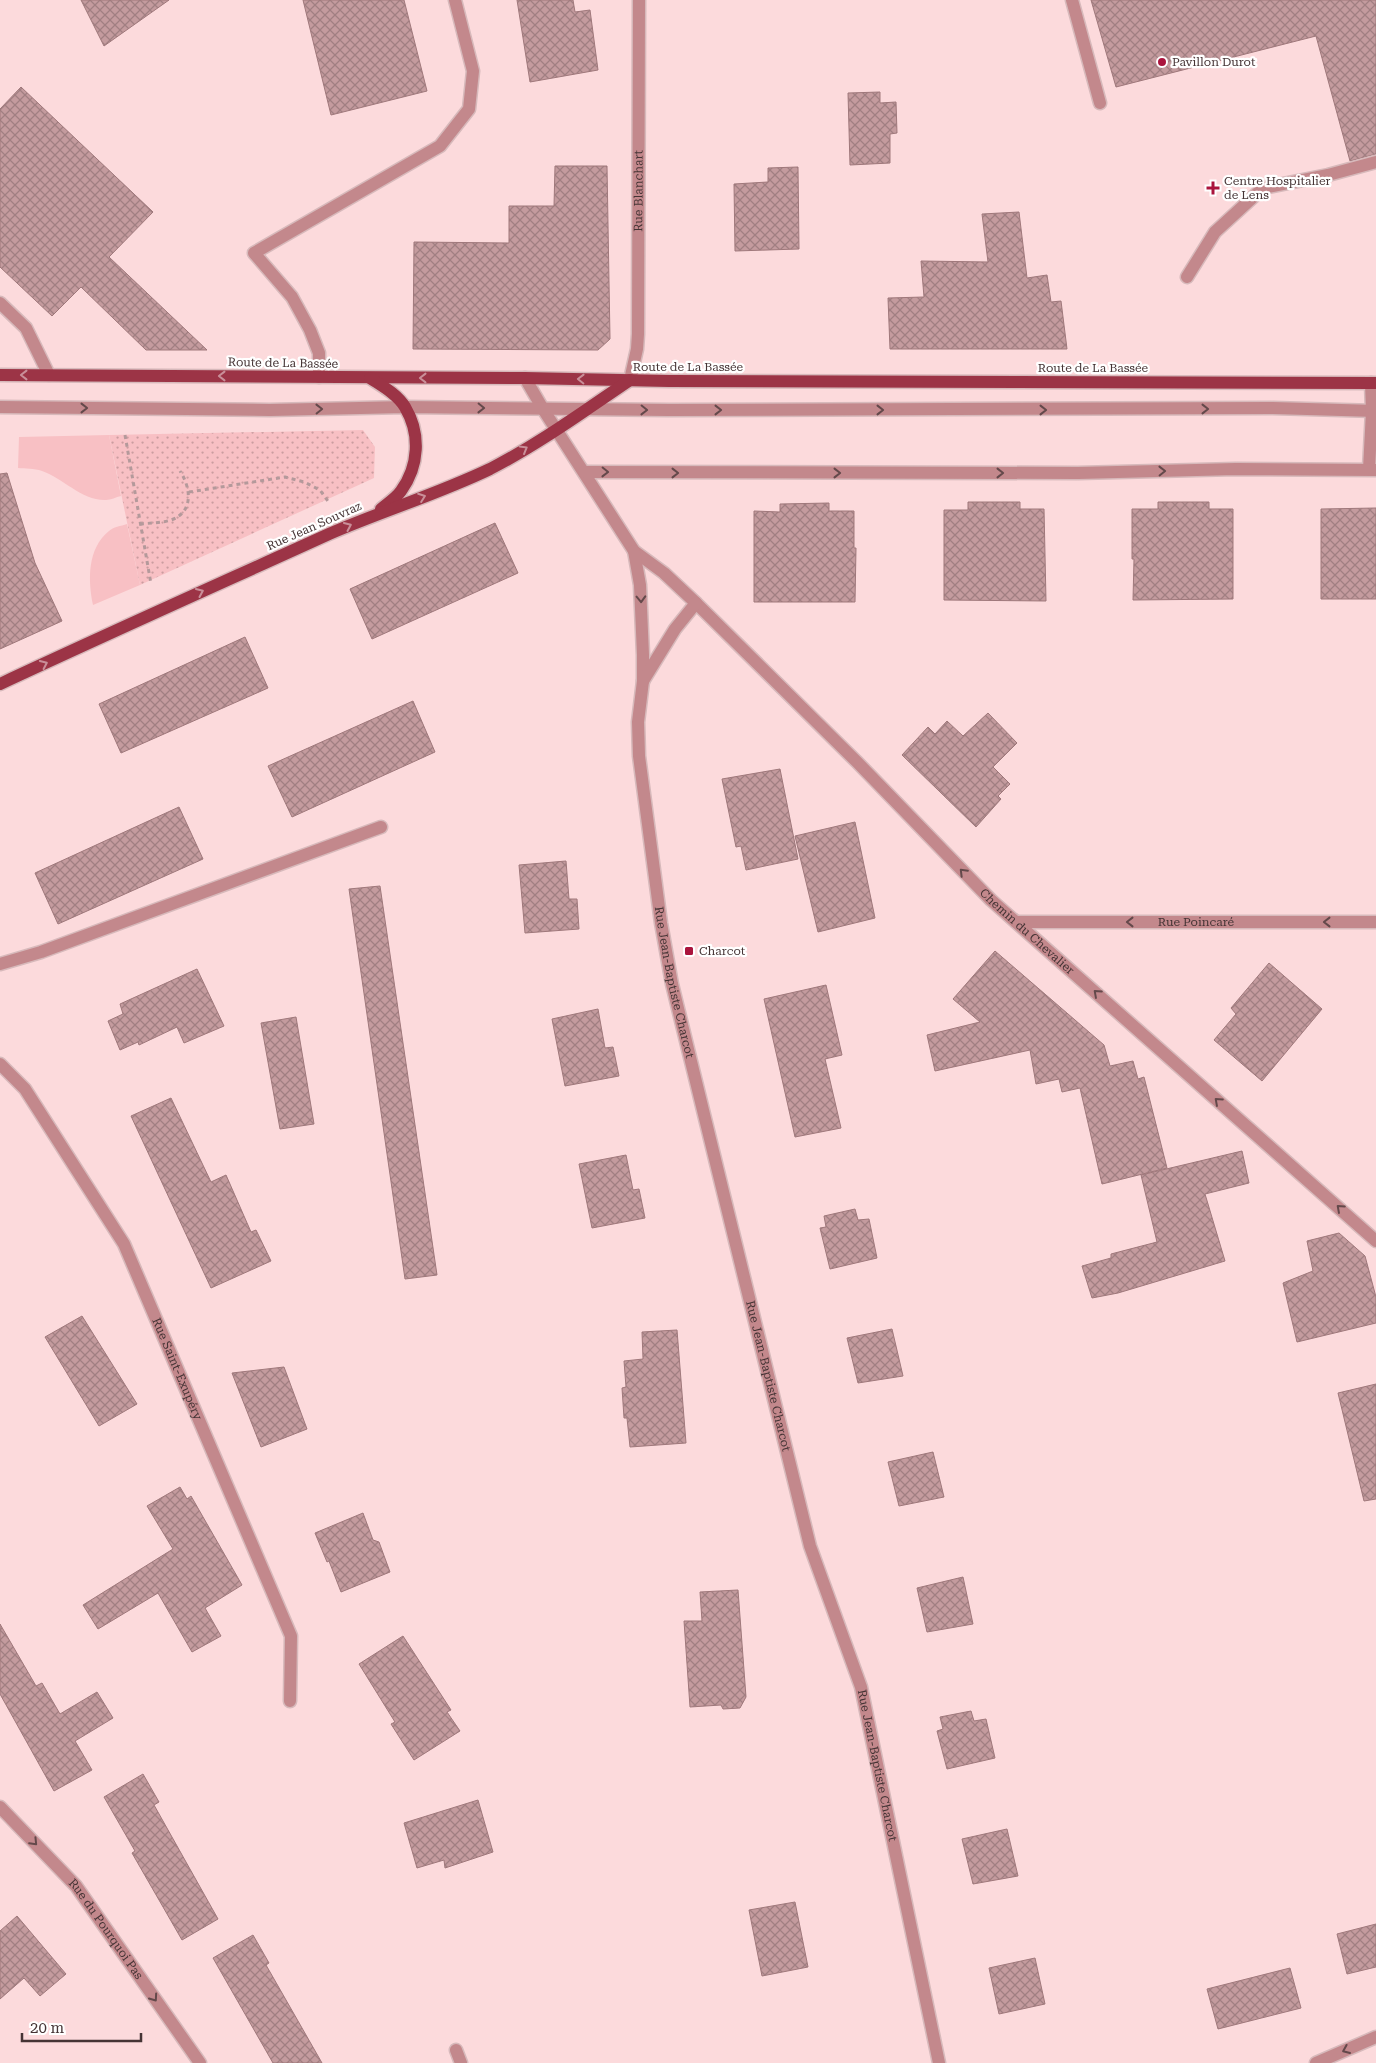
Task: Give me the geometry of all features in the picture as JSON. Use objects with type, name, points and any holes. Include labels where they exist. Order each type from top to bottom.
[{"type":"main road","name":"Route de La Bassée","points":[[0,375],[1373,383]]},
{"type":"main road","points":[[370,378],[391,392],[405,407],[415,435],[416,456],[411,474],[400,492],[376,514]]},
{"type":"main road","name":"Rue Jean Souvraz","points":[[0,684],[346,527],[456,484],[491,468],[557,431],[630,380]]},
{"type":"street","points":[[319,377],[319,353],[310,330],[292,297],[254,253],[440,146],[469,109],[472,71],[454,0]]},
{"type":"street","name":"Rue Blanchart","points":[[630,380],[635,363],[638,334],[639,0]]},
{"type":"street","points":[[1072,0],[1100,103]]},
{"type":"street","points":[[1187,277],[1215,232],[1263,188],[1376,162]]},
{"type":"street","points":[[0,303],[26,328],[49,375]]},
{"type":"street","name":"Rue Jean-Baptiste Charcot","points":[[525,378],[543,410],[634,550],[664,573],[696,603],[675,629],[643,681]]},
{"type":"street","points":[[584,472],[1078,473],[1236,469],[1372,469],[1373,383]]},
{"type":"street","points":[[0,407],[270,410],[405,407],[543,410],[1273,408],[1374,411]]},
{"type":"street","name":"Rue Jean-Baptiste Charcot","points":[[634,550],[640,585],[643,681],[638,722],[639,756],[661,923],[672,984],[810,1546],[861,1687],[936,2062]]},
{"type":"street","name":"Chemin du Chevalier","points":[[696,603],[857,762],[991,900],[1376,1241]]},
{"type":"street","points":[[0,964],[41,952],[381,827]]},
{"type":"street","name":"Rue Poincaré","points":[[1016,922],[1376,922]]},
{"type":"street","name":"Rue Saint-Exupéry","points":[[0,1064],[25,1089],[124,1244],[291,1636],[290,1701]]},
{"type":"street","name":"Rue du Pourquoi Pas","points":[[0,1807],[76,1886],[200,2063]]},
{"type":"street","points":[[1316,2063],[1376,2037]]},
{"type":"street","points":[[456,2050],[461,2063]]},
{"type":"path","points":[[120,408],[156,612]]},
{"type":"path","points":[[140,524],[170,521],[181,515],[188,503],[189,492],[187,482],[180,471]]},
{"type":"path","points":[[189,492],[286,477],[304,482],[320,490],[346,527]]},
{"type":"shaded area","points":[[363,430],[375,447],[374,478],[140,585],[109,435]]},
{"type":"shaded area","points":[[109,435],[121,496],[108,500],[89,497],[50,474],[33,469],[18,468],[19,437]]},
{"type":"shaded area","points":[[127,524],[140,585],[93,605],[90,575],[93,556],[102,538],[111,530]]},
{"type":"building","points":[[81,0],[169,0],[104,46]]},
{"type":"building","points":[[303,0],[404,0],[427,91],[331,115]]},
{"type":"building","points":[[517,0],[573,0],[575,12],[590,10],[598,70],[530,82]]},
{"type":"building","name":"Pavillon Durot","points":[[1091,0],[1376,0],[1376,154],[1350,161],[1316,36],[1116,87]]},
{"type":"building","points":[[21,87],[153,212],[109,257],[207,350],[146,350],[81,287],[52,316],[0,267],[0,109]]},
{"type":"building","points":[[880,92],[880,103],[896,102],[897,133],[890,134],[890,163],[850,165],[848,93]]},
{"type":"building","points":[[555,166],[607,166],[610,339],[598,350],[413,349],[414,242],[509,243],[509,206],[554,206]]},
{"type":"building","points":[[798,167],[799,249],[735,251],[734,184],[768,182],[768,168]]},
{"type":"building","points":[[1019,212],[1027,278],[1047,275],[1051,302],[1061,301],[1067,349],[890,349],[888,298],[924,297],[921,261],[988,262],[982,214]]},
{"type":"building","points":[[7,473],[35,563],[62,621],[0,649],[0,474]]},
{"type":"building","points":[[968,502],[1020,502],[1020,509],[1044,509],[1046,601],[944,600],[944,510],[968,510]]},
{"type":"building","points":[[1158,502],[1209,502],[1209,509],[1233,509],[1233,599],[1133,600],[1132,509],[1158,509]]},
{"type":"building","points":[[829,503],[829,511],[854,511],[854,548],[856,548],[855,602],[754,602],[754,511],[780,512],[780,504]]},
{"type":"building","points":[[1376,508],[1376,599],[1321,599],[1321,509]]},
{"type":"building","points":[[495,523],[518,573],[372,639],[350,589]]},
{"type":"building","points":[[245,637],[268,688],[121,753],[99,704]]},
{"type":"building","points":[[413,701],[435,752],[292,817],[268,766]]},
{"type":"building","points":[[988,713],[1017,743],[993,767],[1010,784],[998,796],[1001,799],[976,827],[902,755],[928,727],[935,734],[947,721],[963,736]]},
{"type":"building","points":[[780,769],[798,859],[746,870],[741,846],[736,847],[722,779]]},
{"type":"building","points":[[179,807],[203,859],[58,924],[35,873]]},
{"type":"building","points":[[855,822],[875,918],[818,932],[795,836]]},
{"type":"building","points":[[566,861],[569,899],[577,899],[579,929],[525,933],[519,865]]},
{"type":"building","points":[[380,886],[437,1275],[405,1279],[349,889]]},
{"type":"building","points":[[995,951],[1104,1045],[1110,1066],[1133,1061],[1138,1079],[1144,1077],[1167,1168],[1102,1184],[1080,1088],[1062,1092],[1059,1079],[1036,1084],[1030,1050],[935,1071],[927,1035],[980,1022],[953,999]]},
{"type":"building","points":[[1269,963],[1322,1009],[1262,1081],[1214,1040],[1236,1014],[1231,1008]]},
{"type":"building","points":[[197,969],[224,1026],[184,1043],[177,1027],[139,1045],[138,1042],[120,1050],[108,1021],[123,1014],[120,1004]]},
{"type":"building","points":[[826,985],[842,1055],[825,1059],[841,1128],[795,1137],[764,999]]},
{"type":"building","points":[[598,1009],[605,1048],[613,1047],[619,1076],[565,1086],[552,1019]]},
{"type":"building","points":[[296,1017],[314,1124],[280,1129],[261,1023]]},
{"type":"building","points":[[171,1098],[211,1182],[226,1175],[251,1232],[256,1230],[271,1261],[211,1288],[131,1116]]},
{"type":"building","points":[[1242,1151],[1249,1183],[1205,1194],[1225,1261],[1118,1293],[1092,1298],[1082,1266],[1111,1258],[1111,1254],[1157,1242],[1141,1175]]},
{"type":"building","points":[[626,1155],[633,1190],[639,1189],[645,1218],[592,1228],[579,1164]]},
{"type":"building","points":[[855,1209],[858,1220],[869,1219],[877,1258],[830,1269],[820,1228],[826,1227],[824,1216]]},
{"type":"building","points":[[1339,1233],[1365,1256],[1376,1297],[1376,1323],[1297,1342],[1283,1283],[1313,1271],[1307,1241]]},
{"type":"building","points":[[82,1316],[137,1404],[99,1426],[45,1337]]},
{"type":"building","points":[[892,1329],[903,1376],[858,1383],[847,1338]]},
{"type":"building","points":[[677,1330],[686,1443],[630,1447],[627,1418],[624,1418],[622,1388],[626,1387],[624,1361],[643,1359],[642,1332]]},
{"type":"building","points":[[284,1367],[307,1429],[261,1447],[232,1373]]},
{"type":"building","points":[[1376,1384],[1376,1499],[1364,1501],[1338,1393]]},
{"type":"building","points":[[933,1452],[944,1497],[899,1506],[888,1462]]},
{"type":"building","points":[[180,1487],[187,1499],[191,1496],[242,1585],[205,1608],[221,1636],[192,1652],[158,1593],[98,1629],[83,1605],[173,1549],[147,1506]]},
{"type":"building","points":[[363,1513],[373,1540],[379,1542],[390,1572],[341,1592],[329,1561],[327,1562],[315,1533]]},
{"type":"building","points":[[963,1577],[973,1624],[927,1632],[917,1588]]},
{"type":"building","points":[[738,1590],[746,1697],[740,1708],[723,1709],[721,1705],[690,1707],[684,1621],[702,1621],[700,1592]]},
{"type":"building","points":[[0,1624],[36,1686],[42,1683],[60,1714],[97,1692],[113,1718],[75,1741],[92,1770],[54,1791],[0,1694]]},
{"type":"building","points":[[403,1636],[451,1710],[447,1712],[460,1731],[414,1760],[391,1724],[395,1722],[359,1664]]},
{"type":"building","points":[[971,1711],[974,1721],[986,1719],[995,1758],[947,1769],[937,1731],[943,1729],[940,1717]]},
{"type":"building","points":[[143,1774],[159,1802],[154,1805],[218,1919],[182,1940],[132,1853],[135,1851],[104,1797]]},
{"type":"building","points":[[478,1800],[493,1852],[445,1868],[444,1860],[417,1868],[404,1823]]},
{"type":"building","points":[[1007,1829],[1018,1876],[973,1884],[962,1839]]},
{"type":"building","points":[[795,1902],[808,1967],[762,1976],[749,1910]]},
{"type":"building","points":[[17,1916],[66,1974],[40,1996],[24,1978],[0,1999],[0,1931]]},
{"type":"building","points":[[1376,1924],[1376,1967],[1347,1974],[1337,1934]]},
{"type":"building","points":[[253,1935],[269,1963],[266,1965],[322,2063],[273,2063],[213,1958]]},
{"type":"building","points":[[1035,1958],[1045,2004],[999,2014],[989,1968]]},
{"type":"building","points":[[1290,1968],[1301,2008],[1218,2029],[1207,1989]]},
{"type":"place","name":"Pavillon Durot","points":[[1162,62]]},
{"type":"place","name":"Centre Hospitalier de Lens","points":[[1213,188]]},
{"type":"place","name":"Charcot","points":[[689,951]]}]
